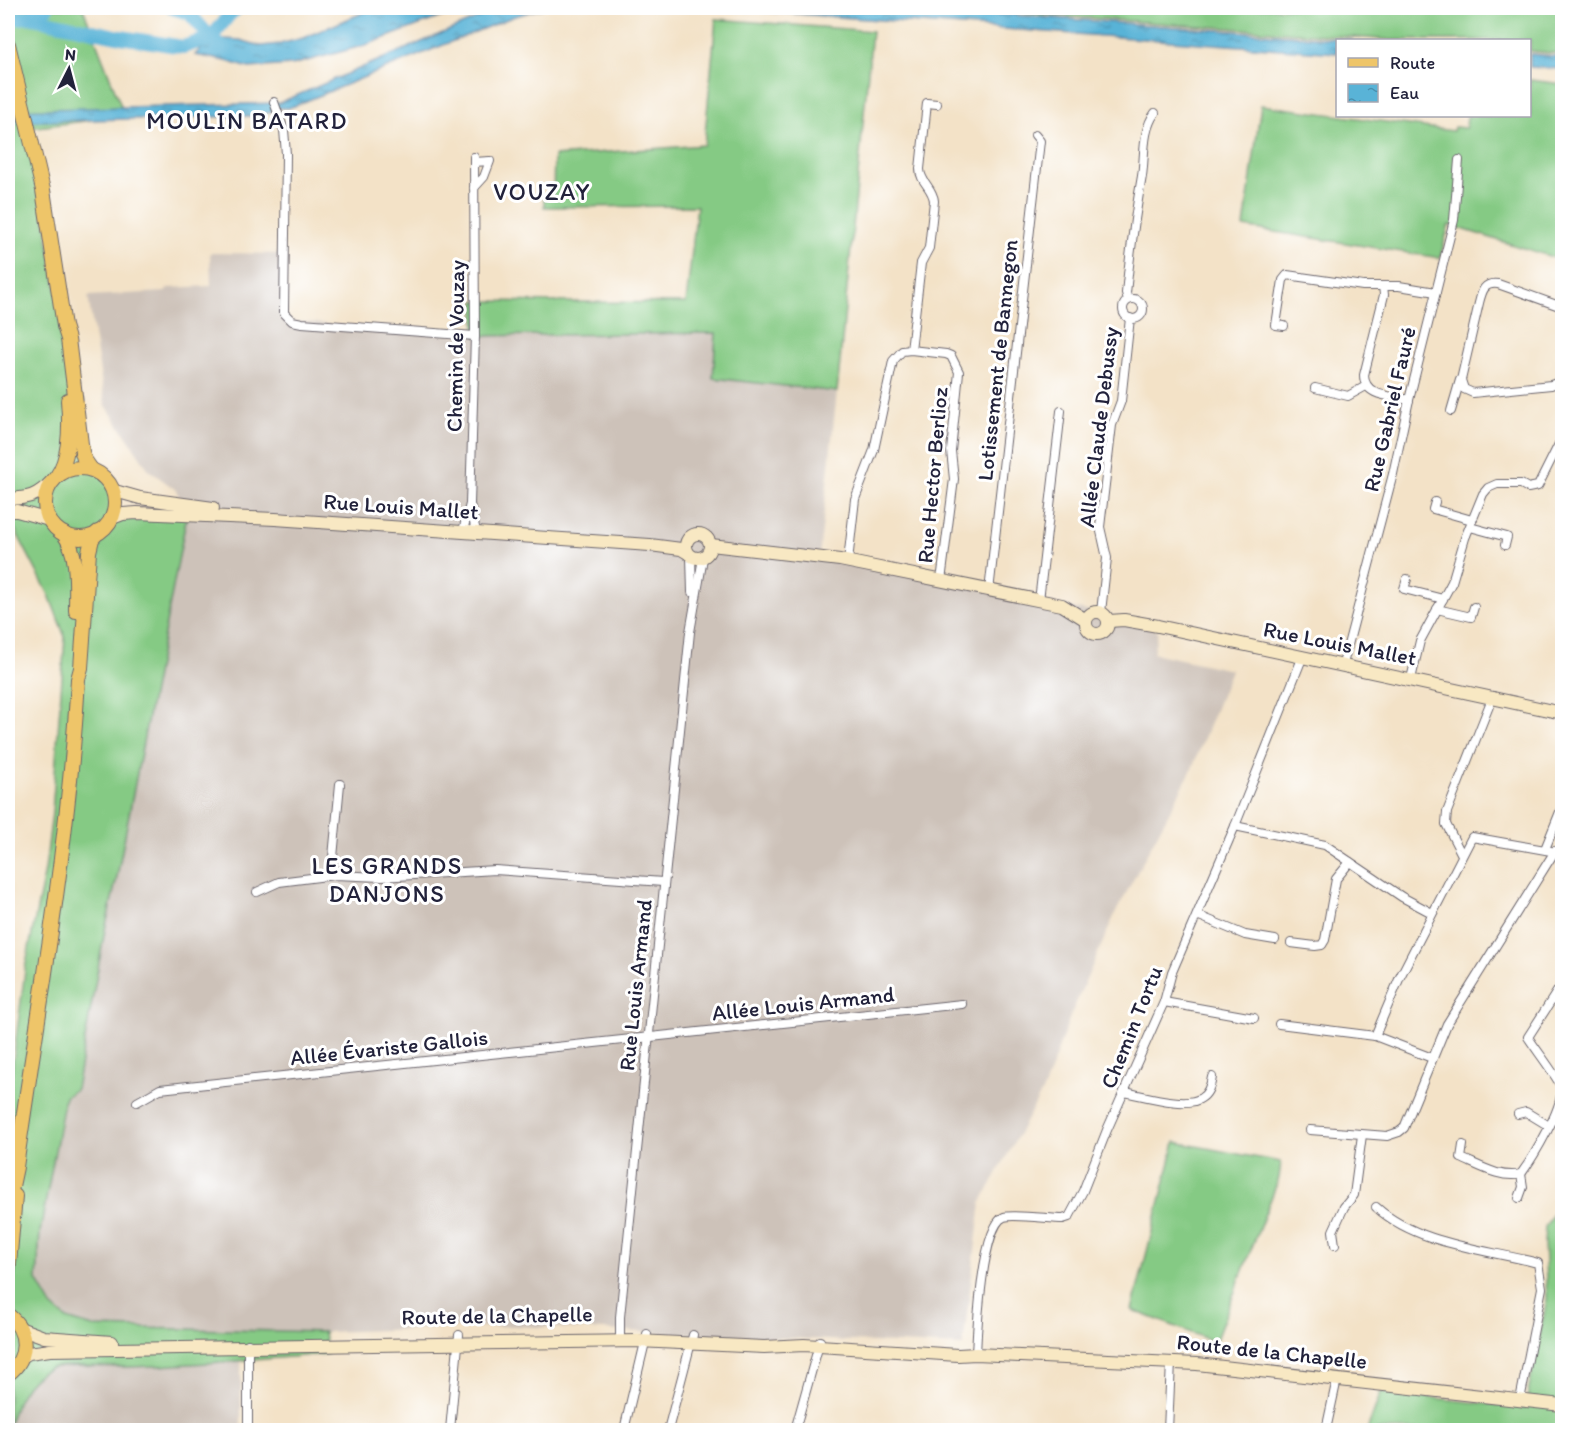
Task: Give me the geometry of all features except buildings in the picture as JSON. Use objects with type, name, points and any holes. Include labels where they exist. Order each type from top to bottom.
[{"type":"main road","points":[[8,47],[43,190],[64,326],[69,419],[64,462],[54,478],[40,494],[27,498],[8,499]]},
{"type":"main road","points":[[64,326],[68,339],[82,452],[91,470]]},
{"type":"main road","points":[[8,1205],[16,1167],[62,860],[78,679],[81,668],[89,552],[92,539],[111,519],[115,506],[112,488],[104,477],[91,470],[73,468],[54,478],[45,500],[49,520]]},
{"type":"main road","name":"Rue Louis Mallet","points":[[112,488],[115,491],[140,498],[187,506],[650,545],[692,552],[692,535],[700,534],[707,538],[711,545],[848,561],[1062,605],[1086,621],[1088,630],[1092,634],[1098,635],[1107,630],[1105,617],[1124,620],[1342,664],[1563,713]]},
{"type":"main road","points":[[8,511],[17,511],[49,520],[70,542],[74,556],[78,679]]},
{"type":"main road","name":"Rue Louis Mallet","points":[[111,519],[123,514],[137,513],[240,516],[470,529]]},
{"type":"main road","points":[[64,534],[78,538],[98,532]]},
{"type":"main road","points":[[692,552],[709,552],[711,545]]},
{"type":"main road","points":[[1086,621],[1092,613],[1105,617]]},
{"type":"main road","points":[[8,1276],[16,1167]]},
{"type":"main road","points":[[8,1306],[24,1347],[17,1366],[8,1374]]},
{"type":"main road","name":"Route de la Chapelle","points":[[14,1321],[44,1337],[73,1340],[166,1344],[248,1344]]},
{"type":"main road","name":"Route de la Chapelle","points":[[22,1357],[29,1353],[50,1350],[248,1344],[459,1339],[693,1339],[966,1350],[976,1353],[1171,1362],[1563,1405]]},
{"type":"street","points":[[274,102],[284,130],[286,154],[284,313],[292,321],[302,323],[475,336]]},
{"type":"street","points":[[848,561],[855,499],[874,450],[893,361],[902,351],[911,350],[921,263],[929,248],[933,201],[931,191],[920,174],[922,148],[927,103],[937,104]]},
{"type":"street","name":"Allée Claude Debussy","points":[[1128,300],[1126,293],[1137,199],[1147,130],[1155,113]]},
{"type":"street","name":"Lotissement de Bannegon","points":[[989,591],[1040,141],[1035,135]]},
{"type":"street","name":"Chemin de Vouzay","points":[[470,529],[475,336],[474,188],[474,159],[490,162],[484,177],[474,188]]},
{"type":"street","name":"Rue Gabriel Fauré","points":[[1342,664],[1393,474],[1454,220],[1459,160]]},
{"type":"street","points":[[1284,326],[1276,325],[1282,280],[1287,275],[1364,286],[1400,286],[1436,292]]},
{"type":"street","points":[[1451,411],[1482,291],[1486,286],[1492,283],[1498,284],[1563,307]]},
{"type":"street","points":[[1383,286],[1384,295],[1364,375],[1366,386],[1374,392],[1409,400]]},
{"type":"street","name":"Allée Claude Debussy","points":[[1136,299],[1143,305],[1142,314],[1131,318],[1123,311],[1124,305],[1128,300],[1136,299]]},
{"type":"street","name":"Allée Claude Debussy","points":[[1105,617],[1107,558],[1100,527],[1112,425],[1121,402],[1131,318]]},
{"type":"street","name":"Rue Hector Berlioz","points":[[911,350],[951,356],[959,372],[951,451],[954,479],[941,581]]},
{"type":"street","points":[[1461,374],[1464,389],[1473,393],[1551,385],[1563,381]]},
{"type":"street","points":[[1315,388],[1348,396],[1366,386]]},
{"type":"street","points":[[1039,601],[1061,411]]},
{"type":"street","points":[[1411,679],[1420,641],[1452,582],[1482,495],[1491,486],[1499,484],[1521,484],[1528,488],[1538,486],[1560,442]]},
{"type":"street","points":[[1434,502],[1433,509],[1507,537],[1505,546]]},
{"type":"street","name":"Rue Louis Armand","points":[[620,1338],[620,1317],[663,882],[690,632],[692,552]]},
{"type":"street","points":[[1407,579],[1404,589],[1443,599]]},
{"type":"street","points":[[1437,609],[1472,617],[1474,607]]},
{"type":"street","name":"Chemin Tortu","points":[[976,1353],[988,1242],[996,1222],[1005,1216],[1063,1220],[1069,1216],[1083,1191],[1164,1002],[1172,972],[1235,826],[1303,656]]},
{"type":"street","points":[[1462,855],[1446,824],[1447,812],[1493,696]]},
{"type":"street","points":[[335,875],[333,857],[340,784]]},
{"type":"street","points":[[1545,849],[1563,807]]},
{"type":"street","points":[[1235,826],[1325,845],[1402,897],[1432,913]]},
{"type":"street","points":[[1310,1130],[1387,1136],[1404,1128],[1447,1024],[1559,852],[1472,837],[1385,1009],[1375,1036]]},
{"type":"street","points":[[1291,943],[1322,945],[1325,940],[1336,879],[1350,862]]},
{"type":"street","points":[[257,892],[279,882],[335,875],[411,876],[495,870],[663,882]]},
{"type":"street","points":[[1197,915],[1245,935],[1275,940]]},
{"type":"street","points":[[1463,1145],[1461,1158],[1511,1177],[1521,1174],[1533,1158],[1560,1103],[1561,1087],[1528,1037],[1563,984]]},
{"type":"street","points":[[1164,1002],[1254,1018]]},
{"type":"street","name":"Allée Louis Armand","points":[[648,1037],[962,1004]]},
{"type":"street","points":[[1279,1024],[1375,1036],[1432,1058]]},
{"type":"street","name":"Allée Évariste Gallois","points":[[137,1102],[160,1089],[648,1037]]},
{"type":"street","points":[[1125,1092],[1186,1103],[1201,1099],[1210,1086],[1212,1077]]},
{"type":"street","points":[[1518,1114],[1526,1112],[1549,1125]]},
{"type":"street","points":[[1335,1245],[1333,1232],[1344,1207],[1354,1195],[1362,1135]]},
{"type":"street","points":[[1519,1198],[1523,1187],[1521,1174]]},
{"type":"street","points":[[1376,1207],[1387,1217],[1424,1236],[1538,1263],[1542,1288],[1520,1400]]},
{"type":"street","points":[[624,1431],[646,1338]]},
{"type":"street","points":[[450,1431],[459,1339]]},
{"type":"street","points":[[668,1431],[693,1339]]},
{"type":"street","points":[[248,1344],[248,1431]]},
{"type":"street","points":[[795,1431],[820,1344]]},
{"type":"street","points":[[1168,1431],[1171,1362]]},
{"type":"street","points":[[1326,1431],[1336,1379]]},
{"type":"shaded area","points":[[210,253],[285,254],[284,313],[292,321],[467,336],[716,333],[714,378],[837,392],[819,557],[1131,620],[1158,631],[1153,653],[1231,670],[1191,771],[1116,912],[1071,1014],[1044,1088],[981,1203],[963,1346],[513,1326],[324,1332],[93,1327],[67,1319],[52,1306],[37,1280],[40,1232],[66,1097],[76,1089],[187,515],[176,490],[149,470],[105,404],[88,296],[165,292],[168,288],[211,286]]},
{"type":"shaded area","points":[[241,1360],[241,1430],[8,1430],[14,1405],[24,1389],[39,1374],[51,1367],[130,1367]]},
{"type":"green space","points":[[8,8],[83,8],[125,116],[30,128],[81,439],[96,472],[104,477],[112,488],[115,506],[113,513],[187,515],[76,1089],[65,1097],[40,1232],[37,1280],[52,1306],[67,1319],[93,1327],[324,1332],[327,1354],[155,1366],[54,1367],[40,1373],[27,1386],[18,1401],[8,1427],[8,1099],[26,963],[45,870],[52,813],[65,637],[49,595],[8,516]]},
{"type":"green space","points":[[949,8],[1562,8],[1562,54],[1531,51],[1531,39],[1379,39]]},
{"type":"green space","points":[[716,19],[872,31],[837,392],[713,378],[716,333],[475,336],[475,301],[686,303],[697,206],[544,207],[544,198],[553,198],[554,156],[704,145]]},
{"type":"green space","points":[[1531,80],[1562,84],[1562,260],[1449,225],[1440,258],[1244,227],[1261,105],[1336,115],[1336,117],[1453,131],[1454,127],[1466,128],[1467,117],[1531,117]]},
{"type":"green space","points":[[1175,1142],[1281,1162],[1279,1178],[1215,1342],[1132,1310]]},
{"type":"green space","points":[[1562,1198],[1562,1430],[1367,1430],[1381,1392],[1525,1408],[1547,1299],[1545,1227]]},
{"type":"water","points":[[374,8],[465,8],[366,45],[292,65],[249,68],[195,55],[211,38],[240,40],[261,46],[280,44],[303,38]]},
{"type":"water","points":[[501,8],[543,8],[512,17],[289,108],[273,108],[271,112],[251,116],[8,122],[8,110],[279,103]]},
{"type":"water","points":[[714,8],[919,8],[1339,39],[1336,39],[1336,53]]},
{"type":"water","points":[[1531,54],[1562,57],[1562,69],[1531,67]]},
{"type":"waterway","points":[[28,17],[47,8]]},
{"type":"waterway","points":[[173,8],[189,13],[224,49]]},
{"type":"waterway","points":[[211,38],[230,14],[238,8]]},
{"type":"waterway","points":[[8,19],[28,17],[121,37],[183,47],[211,38]]},
{"type":"district","name":"MOULIN BATARD","points":[[247,121]]},
{"type":"district","name":"VOUZAY","points":[[542,192]]},
{"type":"district","name":"LES GRANDS DANJONS","points":[[387,880]]}]
